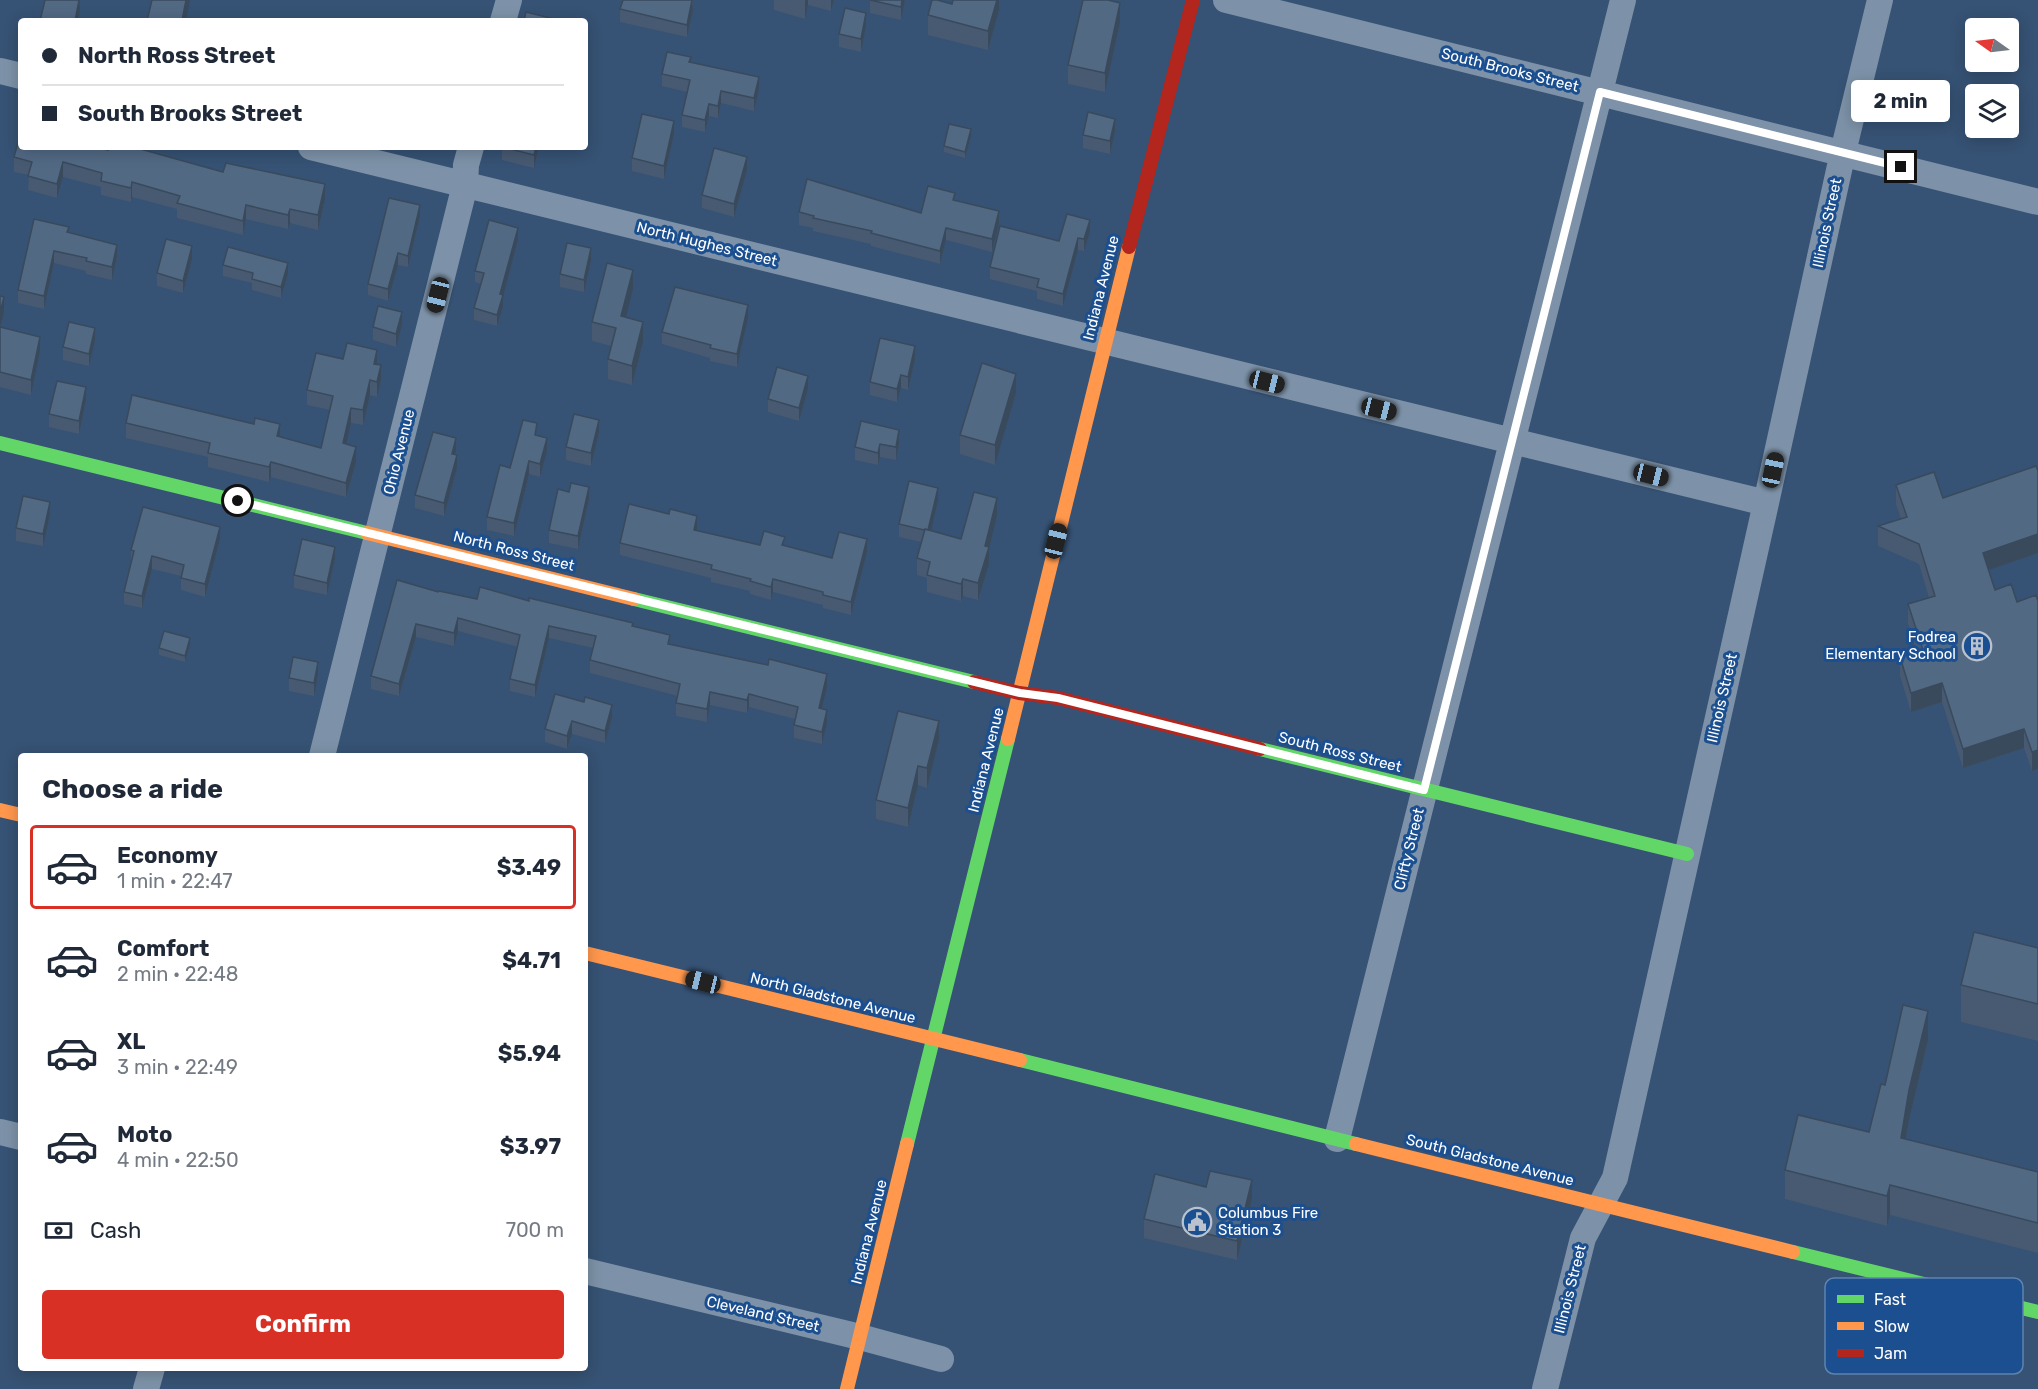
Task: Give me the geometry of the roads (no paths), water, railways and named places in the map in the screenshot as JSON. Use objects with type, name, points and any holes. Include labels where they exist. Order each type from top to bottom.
[{"type":"street","points":[[504,18],[509,0]]},
{"type":"street","name":"Indiana Avenue","points":[[847,1389],[1020,693],[1104,342],[1193,0]]},
{"type":"street","name":"South Brooks Street","points":[[1226,0],[2038,202]]},
{"type":"street","name":"Clifty Street","points":[[1337,1139],[1623,0]]},
{"type":"street","name":"Illinois Street","points":[[1545,1389],[1583,1238],[1615,1178],[1843,152],[1880,0]]},
{"type":"street","points":[[0,71],[18,75]]},
{"type":"street","name":"North Hughes Street","points":[[323,150],[1766,503]]},
{"type":"street","name":"Ohio Avenue","points":[[323,753],[465,185],[466,165],[470,150]]},
{"type":"street","name":"North Ross Street","points":[[0,443],[1020,693]]},
{"type":"street","name":"South Ross Street","points":[[1020,693],[1058,698],[1687,854]]},
{"type":"street","points":[[0,810],[18,814]]},
{"type":"street","name":"North Gladstone Avenue","points":[[588,954],[934,1040]]},
{"type":"street","name":"South Gladstone Avenue","points":[[934,1040],[1900,1278]]},
{"type":"street","points":[[0,1132],[18,1136]]},
{"type":"street","name":"Cleveland Street","points":[[588,1272],[860,1336],[940,1359]]},
{"type":"street","name":"South Gladstone Avenue","points":[[2023,1308],[2038,1312]]},
{"type":"street","points":[[146,1389],[151,1371]]},
{"type":"place","name":"Fodrea Elementary School","points":[[1977,646]]},
{"type":"place","name":"Columbus Fire Station 3","points":[[1197,1222]]}]
